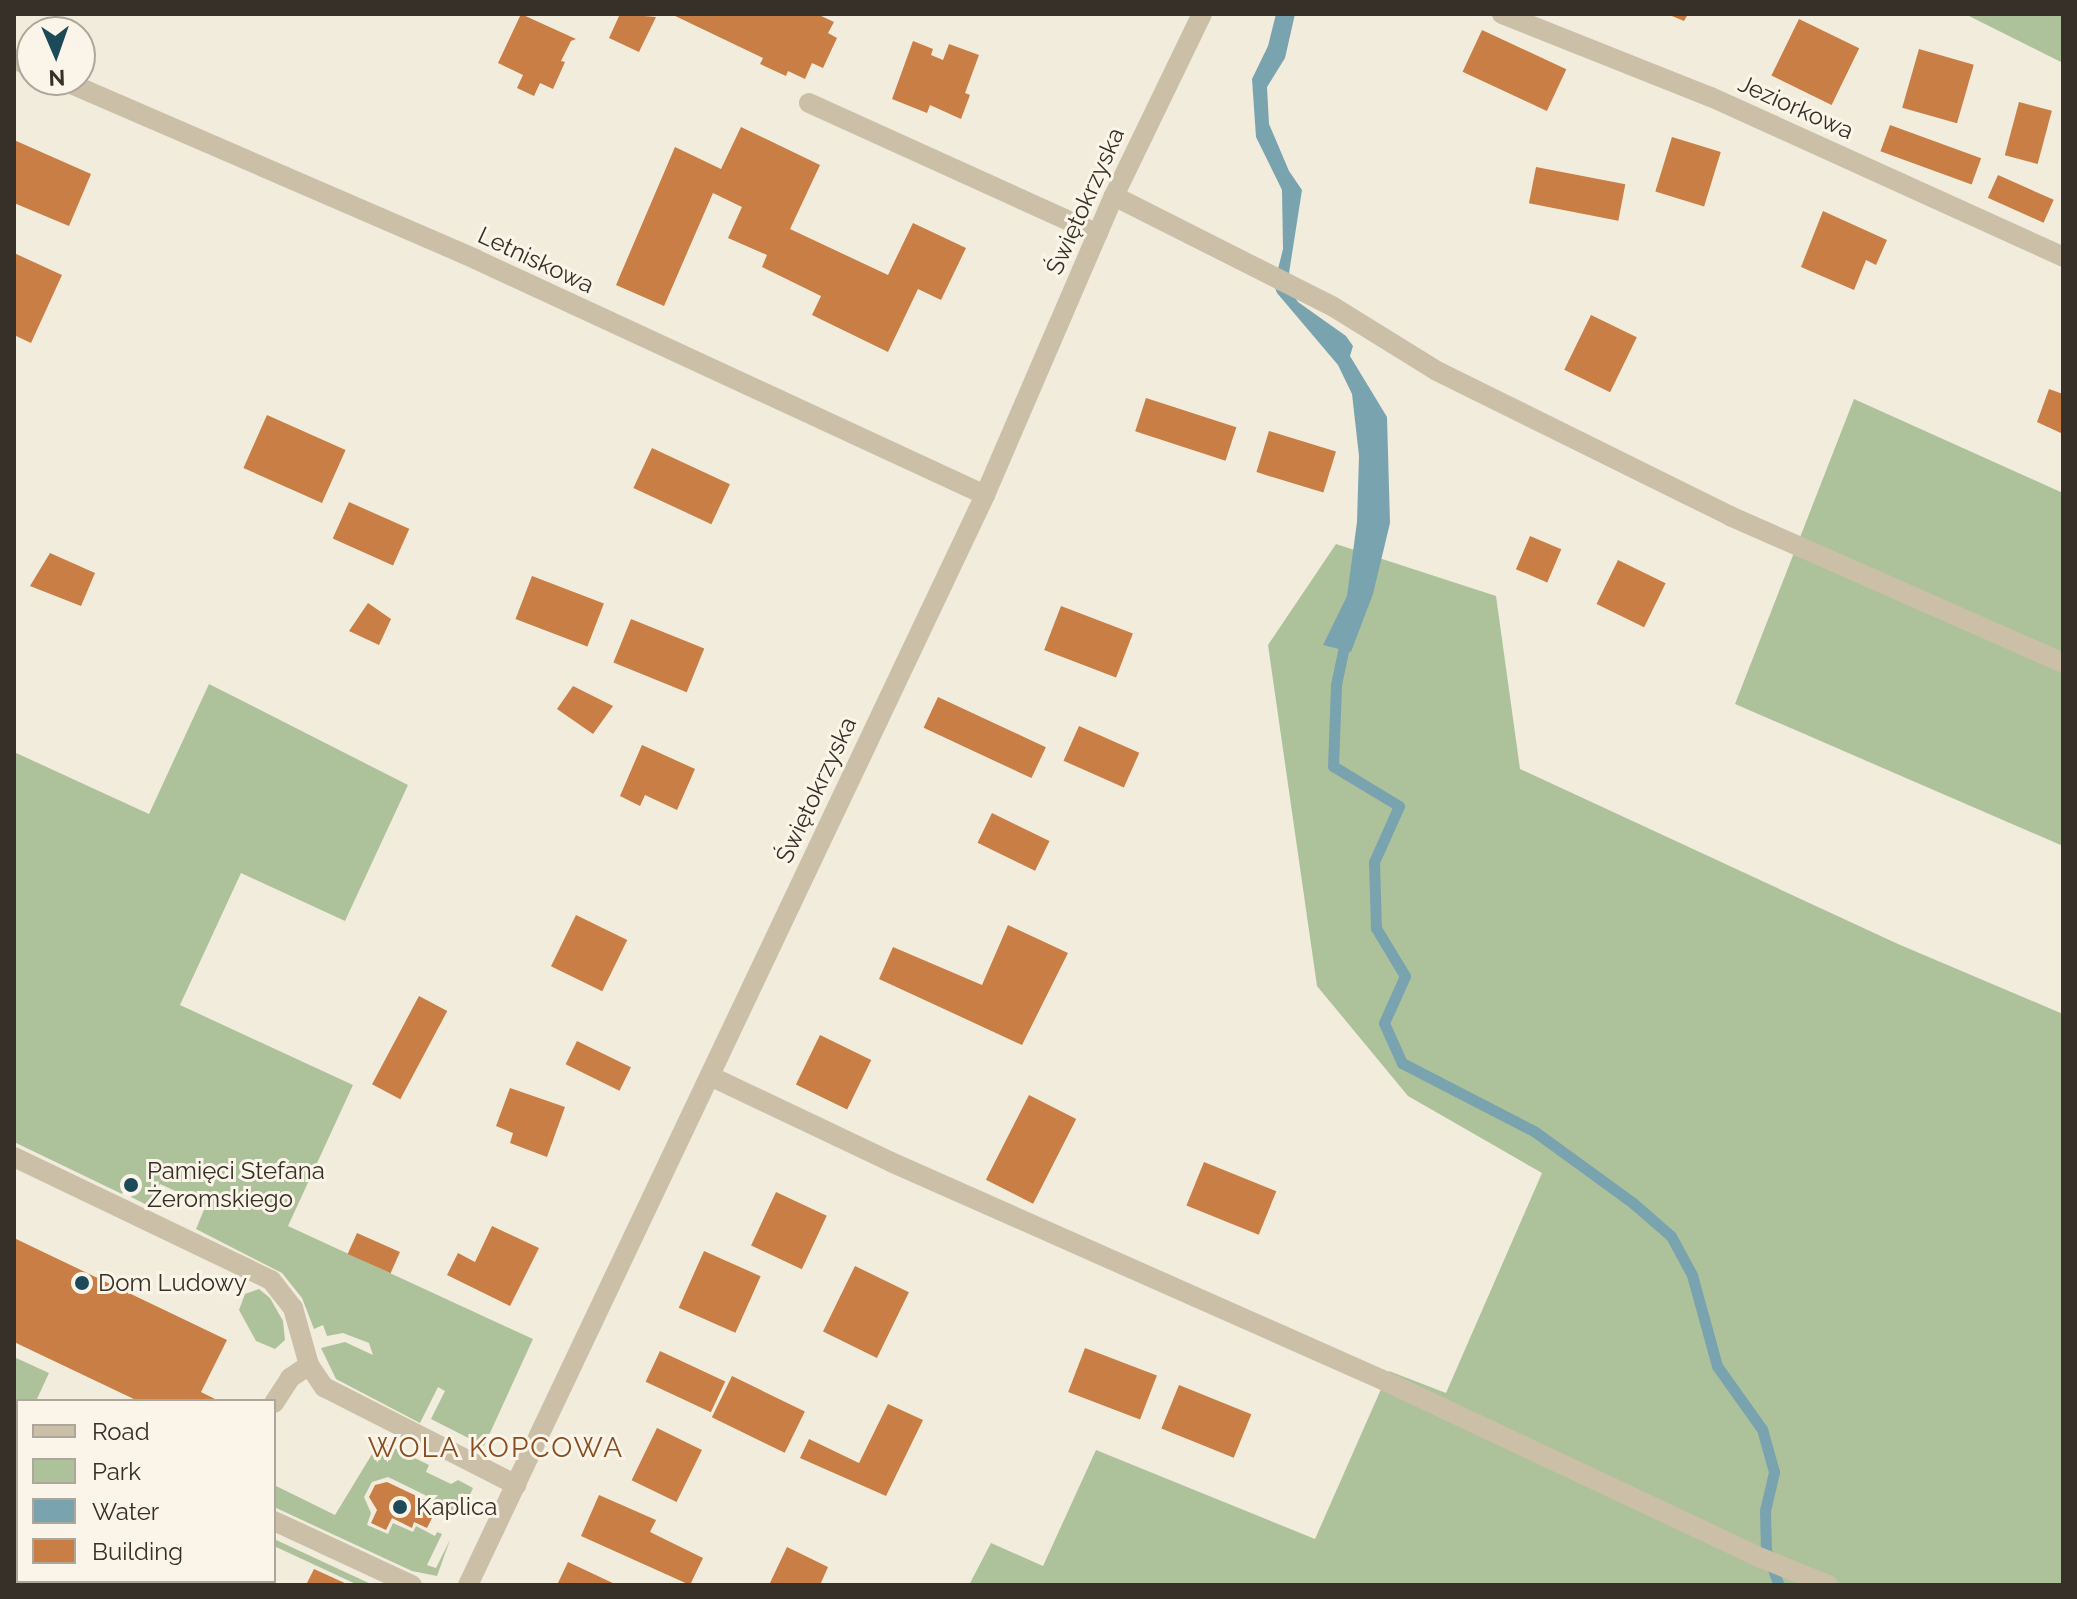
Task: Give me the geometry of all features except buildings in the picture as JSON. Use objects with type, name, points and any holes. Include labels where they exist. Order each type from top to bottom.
[{"type":"street","name":"Świętokrzyska","points":[[468,1585],[985,495],[1114,196],[1202,14]]},
{"type":"street","name":"Jeziorkowa","points":[[1502,14],[1711,97],[2063,257]]},
{"type":"street","name":"Letniskowa","points":[[96,95],[475,259],[985,495]]},
{"type":"street","points":[[809,103],[1098,234]]},
{"type":"street","points":[[1114,196],[1332,306],[1437,371],[1730,516],[2063,663]]},
{"type":"street","points":[[710,1076],[891,1162],[1385,1381],[1754,1555],[1828,1585]]},
{"type":"street","points":[[14,1157],[271,1280],[293,1308],[309,1365],[319,1381],[333,1393],[516,1485]]},
{"type":"street","points":[[276,1400],[290,1378],[309,1365]]},
{"type":"street","points":[[276,1522],[412,1585]]},
{"type":"green space","points":[[1965,14],[2063,14],[2063,63]]},
{"type":"green space","points":[[1854,399],[2063,493],[2063,846],[1735,704]]},
{"type":"green space","points":[[1336,544],[1496,596],[1520,769],[1898,944],[2063,1014],[2063,1585],[969,1585],[991,1543],[1043,1566],[1096,1450],[1315,1539],[1389,1371],[1446,1393],[1542,1173],[1408,1096],[1317,986],[1268,645]]},
{"type":"green space","points":[[209,684],[408,785],[345,921],[241,873],[180,1005],[353,1085],[288,1226],[533,1339],[484,1446],[431,1419],[445,1391],[438,1387],[420,1423],[336,1379],[321,1348],[345,1342],[373,1355],[369,1343],[343,1333],[327,1336],[323,1325],[314,1329],[302,1298],[282,1273],[196,1229],[206,1205],[160,1184],[149,1206],[131,1197],[136,1185],[128,1181],[122,1194],[14,1142],[14,752],[149,814]]},
{"type":"green space","points":[[259,1289],[270,1298],[283,1321],[285,1340],[275,1349],[256,1341],[239,1310],[245,1294]]},
{"type":"green space","points":[[14,1357],[49,1373],[37,1399],[16,1399],[14,1427]]},
{"type":"green space","points":[[380,1441],[429,1465],[426,1472],[451,1484],[458,1480],[473,1488],[469,1497],[462,1493],[450,1519],[444,1516],[446,1512],[427,1503],[429,1497],[388,1477],[372,1482],[364,1497],[371,1513],[367,1525],[388,1534],[393,1523],[413,1532],[416,1526],[435,1536],[437,1532],[442,1534],[427,1565],[436,1568],[450,1540],[437,1576],[412,1571],[276,1508],[276,1486],[335,1515]]},
{"type":"green space","points":[[276,1540],[373,1585],[358,1585],[276,1547]]},
{"type":"water","points":[[1276,14],[1295,14],[1285,58],[1267,87],[1269,124],[1289,171],[1302,190],[1287,286],[1298,302],[1346,336],[1353,346],[1350,356],[1387,417],[1390,523],[1373,594],[1351,652],[1323,645],[1347,596],[1357,522],[1359,456],[1352,394],[1338,365],[1277,293],[1274,285],[1283,249],[1282,190],[1256,137],[1252,79],[1268,46]]},
{"type":"waterway","points":[[1346,637],[1336,685],[1333,766],[1399,806],[1374,862],[1376,928],[1405,976],[1384,1023],[1402,1063],[1534,1131],[1633,1203],[1671,1236],[1692,1275],[1717,1366],[1762,1429],[1774,1472],[1765,1510],[1766,1550],[1779,1585]]},
{"type":"place","name":"Pamięci Stefana Żeromskiego","points":[[131,1185]]},
{"type":"place","name":"Dom Ludowy","points":[[82,1283]]},
{"type":"place","name":"Kaplica","points":[[400,1507]]},
{"type":"district","name":"WOLA KOPCOWA","points":[[496,1448]]}]
